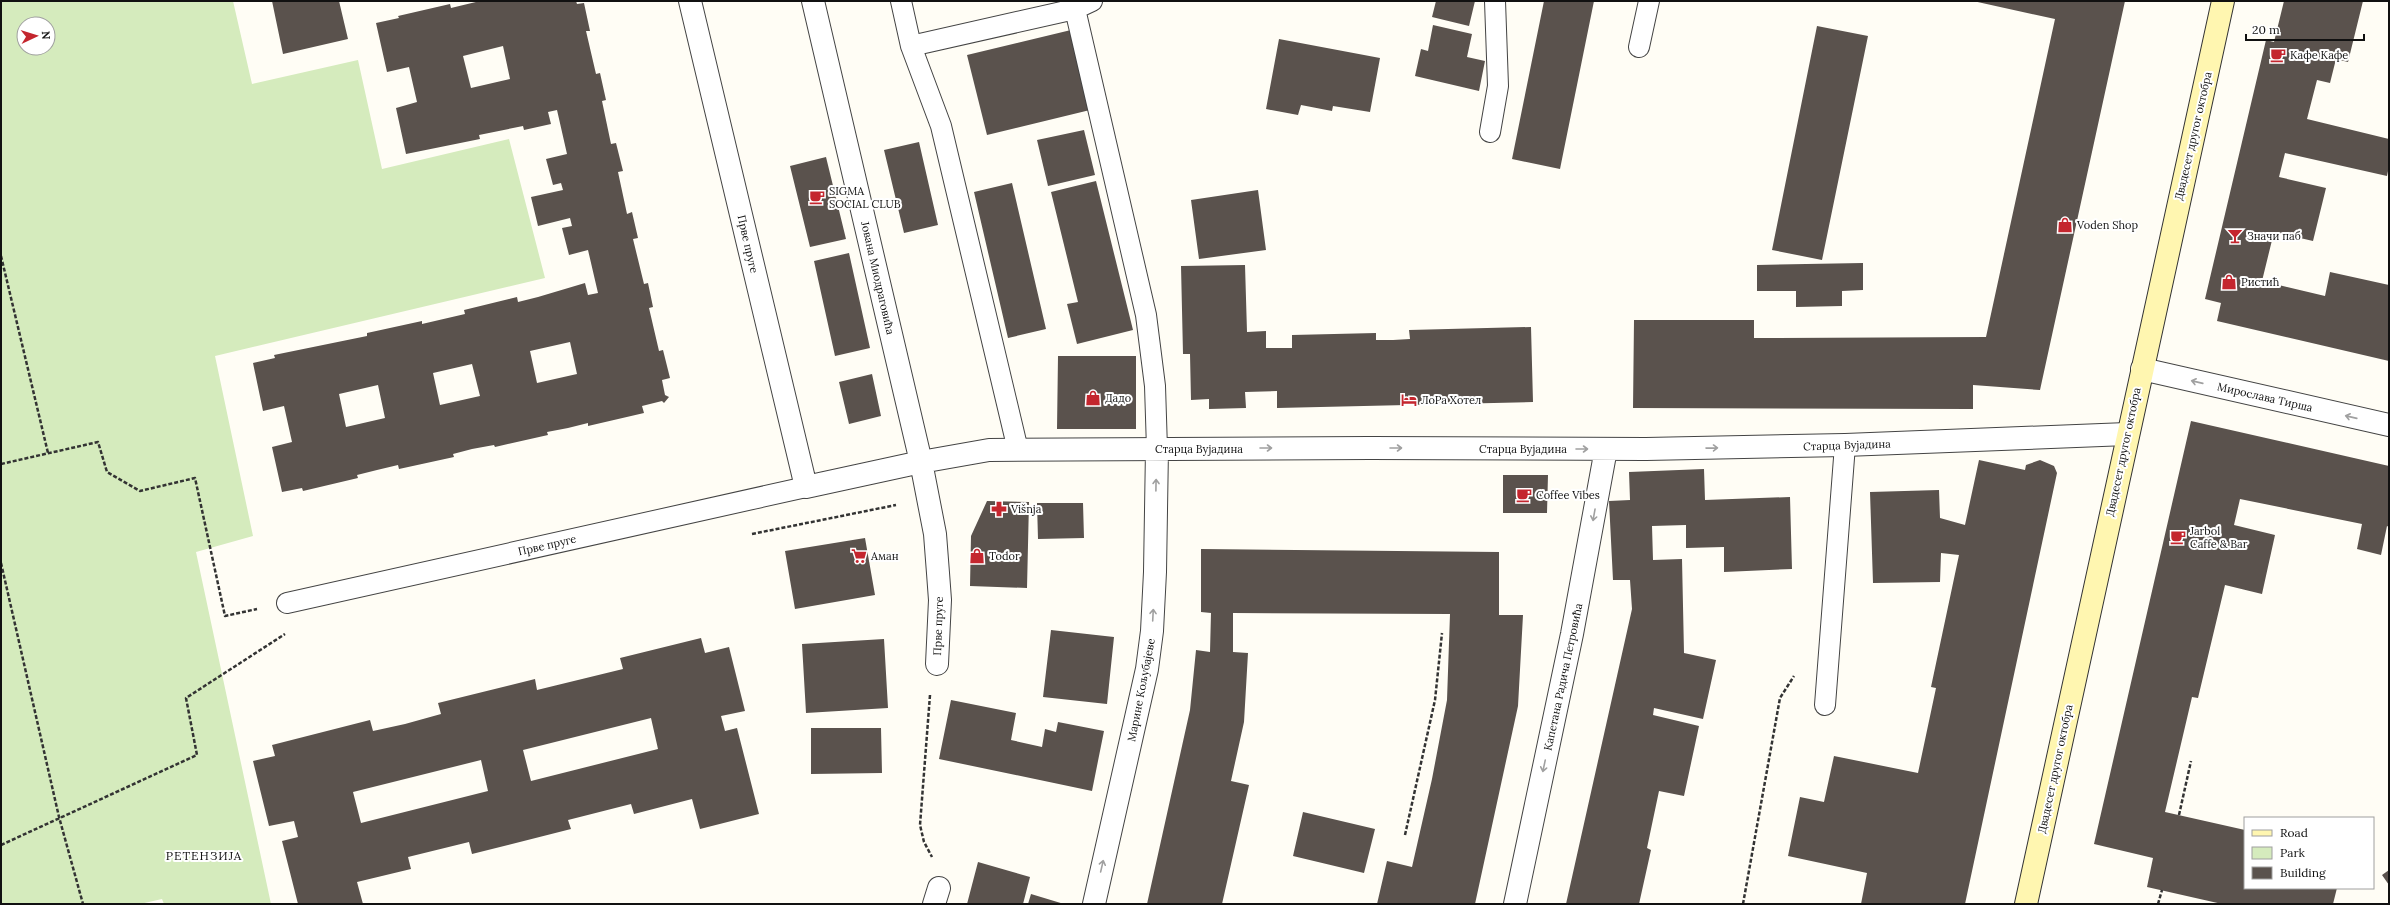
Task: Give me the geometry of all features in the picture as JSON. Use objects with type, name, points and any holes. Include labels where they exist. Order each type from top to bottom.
[{"type":"main road","name":"Двадесет другог октобра","points":[[2026,904],[2222,1]]},
{"type":"street","name":"Прве пруге","points":[[690,1],[806,486],[921,462],[935,534],[938,565],[940,600],[937,664]]},
{"type":"street","name":"Јована Миодраговића","points":[[813,1],[921,462]]},
{"type":"street","name":"Мирослава Тирша","points":[[2142,369],[2389,425]]},
{"type":"street","name":"Старца Вујадина","points":[[921,462],[971,452],[1018,450],[1606,449],[1845,445],[2127,434]]},
{"type":"street","name":"Марине Кољубајеве","points":[[1094,904],[1147,669],[1151,638],[1155,572],[1157,449]]},
{"type":"street","name":"Капетана Радича Петровића","points":[[1515,904],[1572,634],[1606,449]]},
{"type":"lane","points":[[901,1],[911,46],[941,126],[1018,450]]},
{"type":"lane","points":[[1490,132],[1498,86],[1495,1]]},
{"type":"lane","points":[[1639,47],[1649,1]]},
{"type":"lane","points":[[911,46],[1083,5],[1146,315],[1155,386],[1157,449]]},
{"type":"lane","points":[[1825,705],[1845,445]]},
{"type":"lane","name":"Прве пруге","points":[[287,603],[806,486]]},
{"type":"path","points":[[1,256],[48,453]]},
{"type":"path","points":[[1,464],[98,442],[107,472],[140,491],[195,478],[225,616],[287,603]]},
{"type":"path","points":[[1,563],[59,817],[83,904]]},
{"type":"path","points":[[1,844],[198,755],[186,698],[288,632]]},
{"type":"path","points":[[1405,835],[1435,700],[1442,633]]},
{"type":"path","name":"Прве пруге","points":[[936,896],[937,866],[924,842],[920,825],[930,695],[937,664]]},
{"type":"path","points":[[1743,904],[1780,698],[1796,672]]},
{"type":"path","points":[[2179,816],[2191,761]]},
{"type":"path","points":[[2158,904],[2162,890]]},
{"type":"green space","points":[[1,1],[233,1],[252,84],[358,60],[382,169],[509,139],[545,278],[215,356],[253,536],[196,552],[271,904],[164,904],[162,899],[140,904],[1,904]]},
{"type":"building","points":[[272,1],[339,1],[348,39],[283,54]]},
{"type":"building","points":[[480,1],[576,1],[577,4],[584,3],[590,31],[586,31],[596,74],[600,73],[606,100],[602,101],[611,144],[616,143],[623,171],[618,172],[627,214],[632,212],[638,238],[633,239],[644,284],[648,283],[653,307],[649,308],[659,351],[663,350],[670,378],[662,380],[665,395],[669,397],[664,403],[662,401],[642,406],[644,413],[588,426],[588,423],[547,432],[548,435],[495,447],[494,445],[472,449],[453,454],[454,457],[399,469],[398,465],[357,475],[358,478],[303,491],[302,488],[282,492],[272,447],[292,442],[284,406],[263,411],[253,363],[275,358],[274,355],[367,336],[367,333],[422,321],[422,324],[465,314],[464,310],[517,297],[518,302],[585,283],[588,295],[598,293],[588,250],[569,255],[562,228],[572,226],[570,218],[538,226],[531,197],[563,190],[561,183],[553,185],[546,159],[567,154],[557,110],[548,112],[551,124],[524,130],[523,126],[479,135],[480,139],[406,154],[396,108],[417,102],[409,67],[387,72],[376,23],[399,18],[398,16],[450,4],[451,8]],"holes":[[[503,46],[510,79],[471,88],[463,56]],[[570,342],[577,374],[537,383],[530,351]],[[472,364],[480,396],[440,405],[433,373]],[[378,385],[385,418],[346,427],[339,394]]]},
{"type":"building","points":[[1436,1],[1475,1],[1469,26],[1432,17]]},
{"type":"building","points":[[1544,1],[1594,1],[1560,169],[1512,159]]},
{"type":"building","points":[[1973,1],[2125,1],[2040,390],[1973,385],[1973,409],[1633,408],[1634,320],[1754,320],[1754,338],[1986,337],[2055,19]]},
{"type":"building","points":[[2284,1],[2363,1],[2348,62],[2336,59],[2330,83],[2317,80],[2307,119],[2389,139],[2389,166],[2387,176],[2285,153],[2279,177],[2326,188],[2313,241],[2274,232],[2262,281],[2325,296],[2330,272],[2389,285],[2389,361],[2217,321],[2221,303],[2205,299],[2266,40],[2274,42]]},
{"type":"building","points":[[1433,25],[1472,34],[1467,57],[1485,61],[1479,91],[1415,76],[1421,49],[1428,51]]},
{"type":"building","points":[[1817,26],[1868,36],[1822,260],[1772,250]]},
{"type":"building","points":[[1071,30],[1090,110],[987,135],[967,55]]},
{"type":"building","points":[[1279,39],[1380,58],[1370,112],[1333,106],[1332,111],[1301,105],[1298,115],[1266,109]]},
{"type":"building","points":[[1084,130],[1095,175],[1048,186],[1037,140]]},
{"type":"building","points":[[919,142],[938,225],[904,233],[884,150]]},
{"type":"building","name":"SIGMA SOCIAL CLUB","points":[[826,157],[846,239],[810,247],[790,166]]},
{"type":"building","points":[[1096,181],[1133,330],[1077,344],[1067,304],[1078,302],[1051,192]]},
{"type":"building","points":[[1012,183],[1046,329],[1008,338],[974,192]]},
{"type":"building","points":[[1258,190],[1266,250],[1199,259],[1191,200]]},
{"type":"building","points":[[849,253],[870,348],[835,356],[814,261]]},
{"type":"building","points":[[1863,263],[1863,290],[1842,291],[1842,306],[1796,307],[1796,291],[1757,291],[1757,265]]},
{"type":"building","points":[[1245,265],[1247,332],[1266,331],[1266,348],[1292,348],[1292,335],[1376,333],[1376,340],[1393,340],[1410,339],[1409,330],[1531,327],[1533,402],[1277,408],[1277,391],[1245,392],[1246,408],[1209,409],[1209,399],[1191,400],[1190,354],[1183,354],[1181,266]]},
{"type":"building","points":[[1058,356],[1136,356],[1136,429],[1057,429]]},
{"type":"building","points":[[872,374],[881,416],[849,424],[839,382]]},
{"type":"building","points":[[2191,421],[2389,466],[2389,527],[2387,526],[2381,555],[2357,549],[2362,524],[2240,499],[2234,525],[2275,535],[2262,594],[2225,585],[2198,698],[2192,697],[2165,812],[2244,830],[2244,889],[2337,889],[2333,904],[2222,904],[2147,887],[2153,858],[2094,844]]},
{"type":"building","points":[[1979,460],[2025,470],[2026,465],[2040,460],[2054,466],[2057,473],[1965,904],[1861,904],[1867,873],[1788,856],[1800,797],[1824,802],[1834,756],[1918,773],[1936,688],[1931,687],[1959,555],[1941,553],[1940,582],[1873,583],[1870,492],[1939,490],[1940,518],[1965,525]]},
{"type":"building","points":[[1704,469],[1705,500],[1790,497],[1792,569],[1724,572],[1724,547],[1686,548],[1686,525],[1652,526],[1653,560],[1682,559],[1684,653],[1716,660],[1703,719],[1654,708],[1653,715],[1699,726],[1684,796],[1659,791],[1647,848],[1651,850],[1639,904],[1566,904],[1632,609],[1630,580],[1613,580],[1609,501],[1630,500],[1629,472]]},
{"type":"building","points":[[1503,475],[1548,475],[1547,513],[1503,513]]},
{"type":"building","points":[[987,501],[1029,502],[1027,588],[970,586],[971,536]]},
{"type":"building","points":[[1037,503],[1083,503],[1084,538],[1038,539]]},
{"type":"building","points":[[865,538],[875,595],[795,609],[785,551]]},
{"type":"building","points":[[1201,549],[1499,552],[1499,615],[1523,615],[1518,706],[1475,904],[1377,904],[1387,861],[1412,867],[1432,779],[1447,700],[1450,614],[1233,613],[1233,652],[1248,653],[1244,722],[1231,781],[1249,785],[1222,904],[1147,904],[1190,710],[1196,650],[1210,652],[1211,613],[1201,612]]},
{"type":"building","points":[[1051,630],[1114,637],[1107,704],[1043,697]]},
{"type":"building","points":[[701,638],[705,653],[729,647],[745,711],[721,716],[725,731],[737,728],[759,814],[700,829],[692,799],[634,814],[631,804],[568,820],[571,829],[472,854],[469,842],[408,857],[411,869],[357,882],[363,904],[298,904],[282,841],[298,837],[294,821],[269,826],[253,761],[275,756],[272,745],[370,720],[373,731],[405,724],[441,714],[438,703],[535,679],[537,690],[623,669],[620,658]],"holes":[[[651,718],[658,749],[531,781],[523,750]],[[481,760],[488,791],[361,823],[353,792]]]},
{"type":"building","points":[[884,639],[888,708],[806,713],[802,644]]},
{"type":"building","points":[[951,700],[1016,713],[1011,740],[1042,747],[1045,729],[1056,732],[1058,722],[1104,731],[1092,791],[939,759]]},
{"type":"building","points":[[811,728],[881,728],[882,773],[811,774]]},
{"type":"building","points":[[1303,812],[1375,829],[1364,873],[1293,856]]},
{"type":"building","points":[[978,862],[1030,877],[1023,904],[967,904]]},
{"type":"building","points":[[2389,870],[2389,885],[2382,875]]},
{"type":"building","points":[[1031,894],[1064,904],[1028,904]]},
{"type":"place","name":"Кафе Кафе","points":[[2278,55]]},
{"type":"place","name":"SIGMA SOCIAL CLUB","points":[[817,197]]},
{"type":"place","name":"Voden Shop","points":[[2065,225]]},
{"type":"place","name":"Значи паб","points":[[2235,236]]},
{"type":"place","name":"Ристић","points":[[2229,282]]},
{"type":"place","name":"Дадо","points":[[1093,398]]},
{"type":"place","name":"ЛоРа Хотел","points":[[1409,400]]},
{"type":"place","name":"Coffee Vibes","points":[[1524,495]]},
{"type":"place","name":"Višnja","points":[[999,509]]},
{"type":"place","name":"Jarbol Caffe & Bar","points":[[2178,537]]},
{"type":"place","name":"Аман","points":[[859,556]]},
{"type":"place","name":"Todor","points":[[977,556]]},
{"type":"district","name":"РЕТЕНЗИЈА","points":[[204,855]]}]
